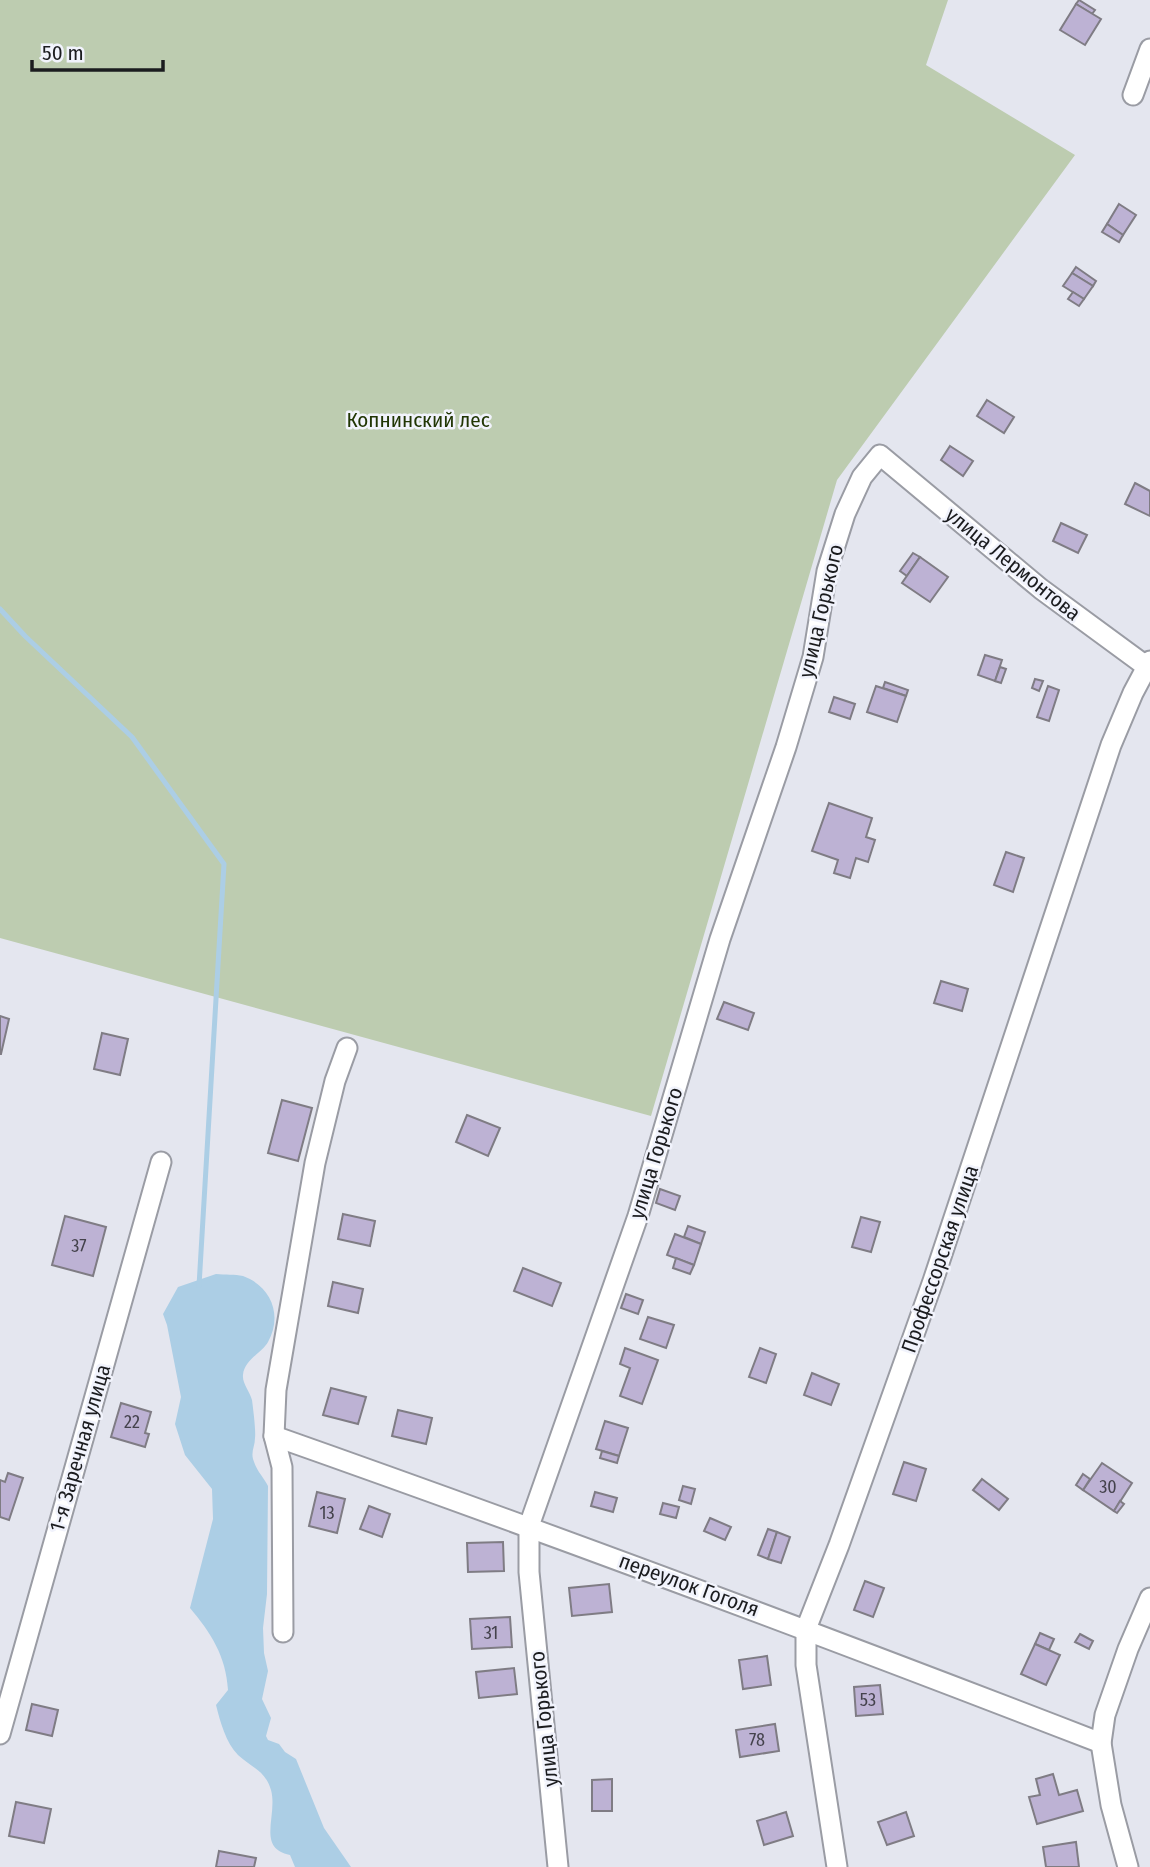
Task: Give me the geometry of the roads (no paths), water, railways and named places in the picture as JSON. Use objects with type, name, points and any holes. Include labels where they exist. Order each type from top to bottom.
[{"type":"street","points":[[1133,95],[1150,49]]},
{"type":"street","name":"улица Лермонтова","points":[[880,455],[1041,589],[1149,665]]},
{"type":"street","name":"улица Горького","points":[[558,1867],[529,1572],[529,1526],[638,1216],[720,939],[786,747],[813,657],[827,571],[845,514],[862,477],[880,455]]},
{"type":"street","name":"Профессорская улица","points":[[837,1867],[806,1665],[806,1629],[839,1545],[933,1281],[1111,745],[1149,665]]},
{"type":"street","points":[[283,1632],[282,1467],[274,1436],[276,1390],[315,1163],[335,1081],[347,1048]]},
{"type":"street","name":"1-я Заречная улица","points":[[0,1734],[161,1162]]},
{"type":"street","name":"переулок Гоголя","points":[[274,1436],[529,1526],[806,1629],[1101,1744]]},
{"type":"street","points":[[1128,1867],[1111,1805],[1101,1744],[1105,1715],[1128,1649],[1150,1598]]},
{"type":"water","points":[[216,1274],[240,1275],[253,1281],[267,1294],[274,1312],[268,1342],[246,1365],[243,1375],[253,1408],[253,1459],[268,1486],[267,1594],[263,1628],[268,1671],[262,1699],[271,1718],[266,1736],[296,1759],[324,1828],[351,1867],[295,1867],[290,1855],[274,1846],[270,1830],[271,1790],[262,1774],[238,1755],[227,1738],[216,1705],[228,1690],[224,1666],[211,1636],[190,1608],[213,1519],[212,1489],[185,1455],[175,1424],[181,1397],[163,1314],[178,1287]]},
{"type":"waterway","points":[[0,609],[132,737],[224,864],[199,1286]]},
{"type":"park label","name":"Копнинский лес","points":[[418,420]]}]
